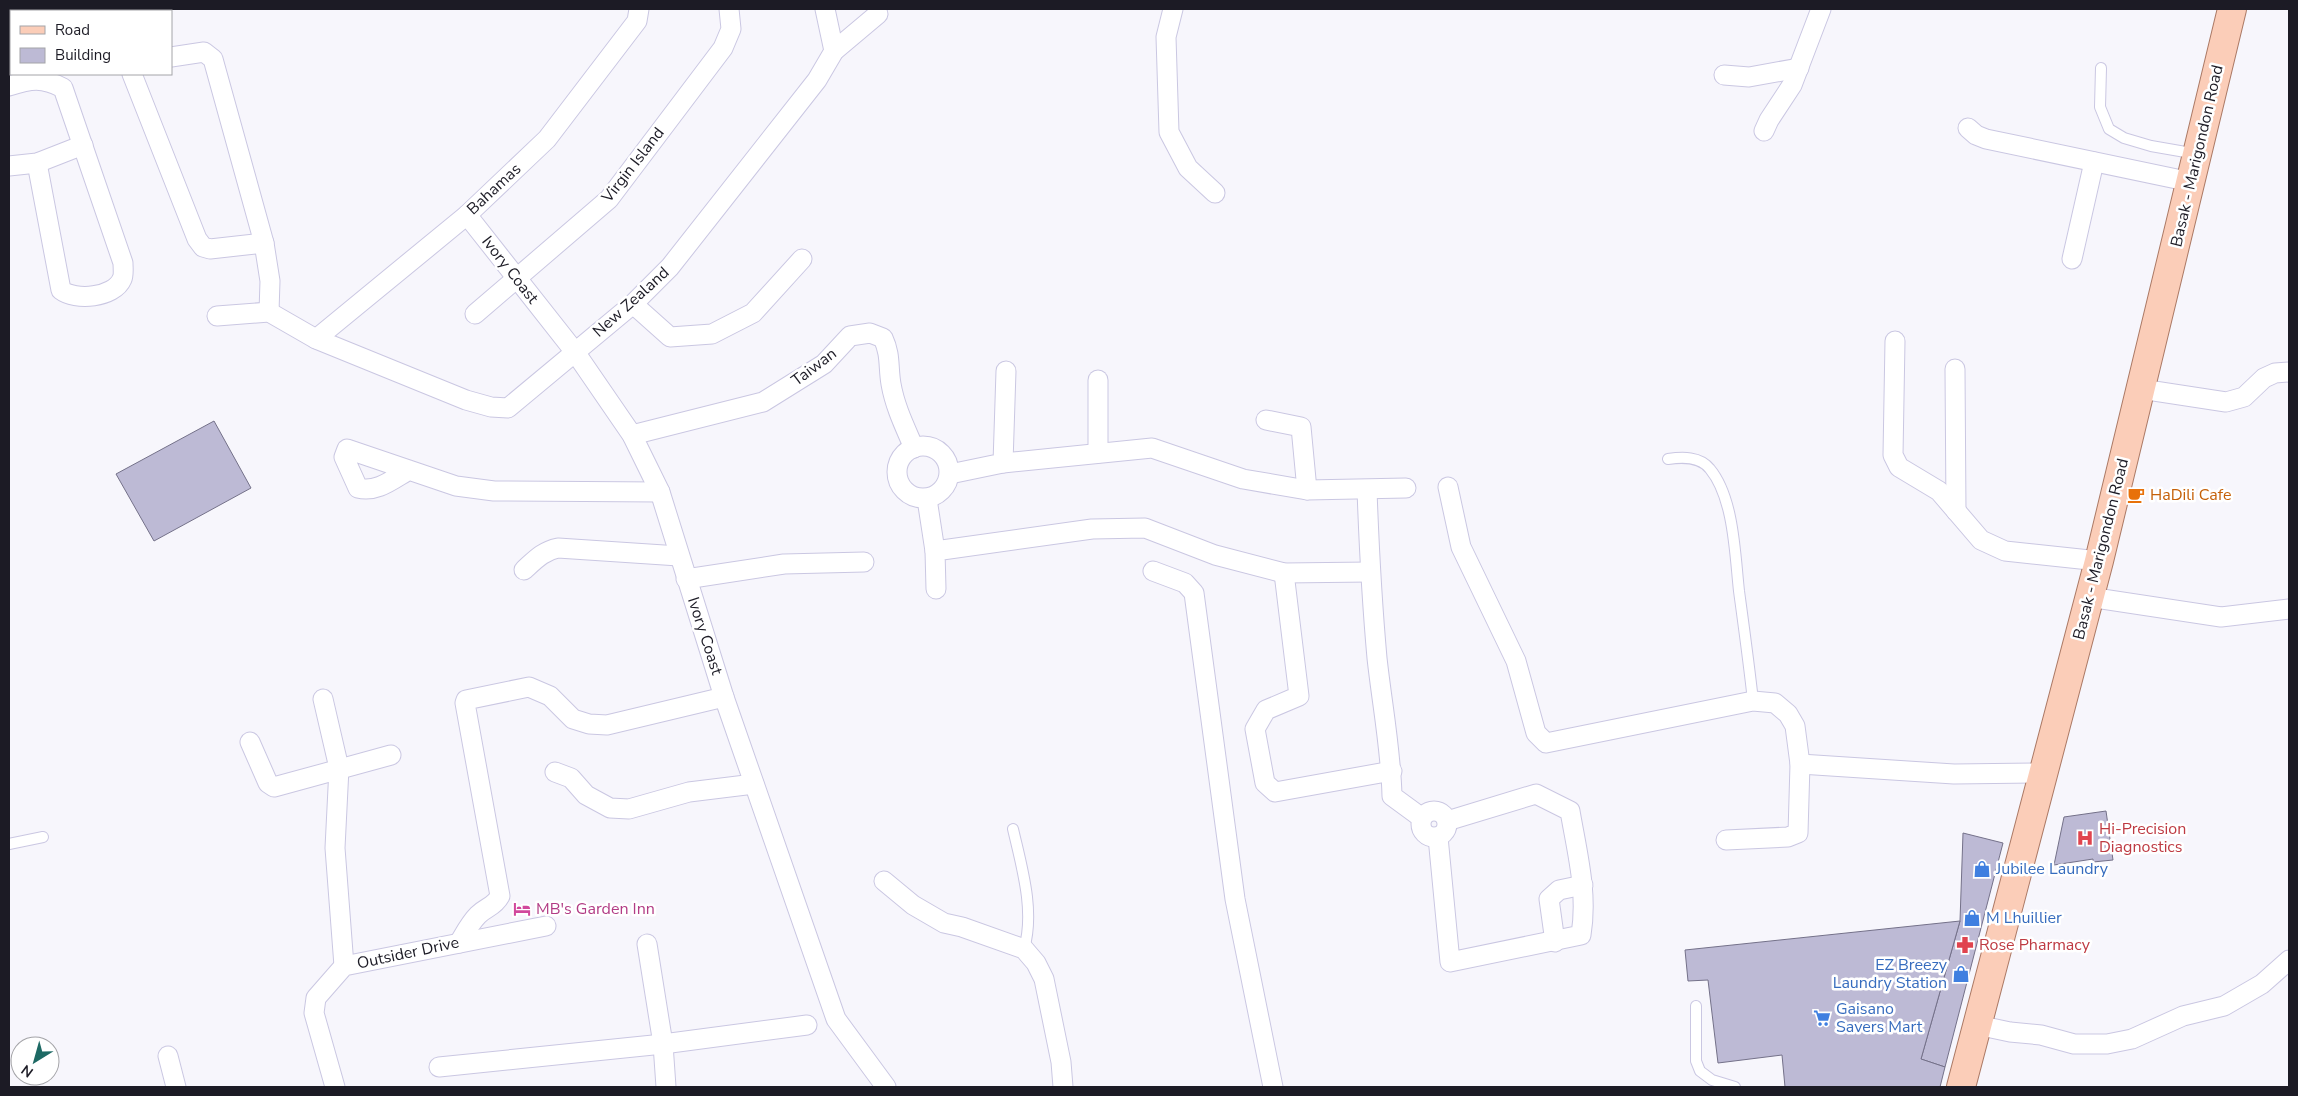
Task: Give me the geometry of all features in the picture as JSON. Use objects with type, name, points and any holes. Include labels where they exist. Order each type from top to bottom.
[{"type":"main road","name":"Basak - Marigondon Road","points":[[1961,1087],[2089,597],[2232,9]]},
{"type":"street","name":"Bahamas","points":[[316,339],[467,215],[547,139],[637,21],[639,9]]},
{"type":"street","name":"Virgin Island","points":[[475,314],[609,199],[723,48],[731,28],[729,9]]},
{"type":"street","points":[[825,9],[834,51]]},
{"type":"street","points":[[1174,9],[1166,37],[1169,132],[1188,168],[1214,193]]},
{"type":"street","points":[[1764,130],[1768,120],[1792,86],[1821,9]]},
{"type":"street","name":"New Zealand","points":[[269,312],[316,339],[466,400],[491,408],[508,408],[633,304],[670,267],[817,80],[834,51],[878,14]]},
{"type":"street","points":[[172,58],[204,52],[213,59],[264,242],[270,281],[269,312],[217,316]]},
{"type":"street","points":[[1724,75],[1749,77],[1799,68]]},
{"type":"street","points":[[132,75],[197,239],[203,247],[210,249],[264,242]]},
{"type":"street","points":[[9,86],[28,80],[48,81],[63,88],[123,263],[122,279],[115,288],[86,297],[69,296],[61,290],[37,163]]},
{"type":"street","points":[[1968,128],[1976,135],[1986,139],[2191,182]]},
{"type":"street","points":[[9,166],[37,163],[83,146]]},
{"type":"street","points":[[2072,259],[2094,162]]},
{"type":"street","name":"Ivory Coast","points":[[467,215],[575,352],[632,435],[660,492],[724,698],[836,1019],[886,1087]]},
{"type":"street","points":[[633,304],[670,337],[712,334],[754,314],[802,260]]},
{"type":"street","name":"Taiwan","points":[[632,435],[763,402],[824,364],[850,336],[870,333],[883,338],[889,352],[890,383],[895,404],[914,448]]},
{"type":"street","points":[[1895,341],[1893,455],[1899,467],[1939,491],[1981,540],[2005,551],[2098,560]]},
{"type":"street","points":[[1954,369],[1956,511]]},
{"type":"street","points":[[1003,463],[1006,371]]},
{"type":"street","points":[[2141,389],[2226,402],[2244,397],[2264,378],[2276,373],[2289,372]]},
{"type":"street","points":[[1098,380],[1098,453]]},
{"type":"street","points":[[1266,420],[1300,428],[1307,490]]},
{"type":"street","points":[[931,447],[939,451],[949,465],[950,474],[943,490],[927,498],[910,496],[899,483],[898,466],[906,452],[914,448],[931,447]]},
{"type":"street","points":[[950,474],[1003,463],[1152,448],[1243,479],[1307,490],[1406,488]]},
{"type":"street","points":[[409,470],[456,486],[494,492],[660,492]]},
{"type":"street","points":[[1448,487],[1461,547],[1516,661],[1536,733],[1546,743],[1753,701],[1775,703],[1788,714],[1796,726],[1800,764],[1800,818],[1798,833],[1788,838],[1726,840]]},
{"type":"street","points":[[1367,490],[1370,572],[1378,660],[1392,771],[1392,796],[1422,818],[1420,826],[1424,833],[1430,837],[1443,829],[1536,794],[1570,811],[1583,885],[1584,918],[1581,935],[1555,942],[1450,962],[1443,829]]},
{"type":"street","points":[[927,498],[935,551],[936,589]]},
{"type":"street","points":[[935,551],[1092,528],[1145,528],[1215,555],[1284,574],[1370,572]]},
{"type":"street","points":[[524,570],[540,554],[547,550],[558,548],[679,556]]},
{"type":"street","points":[[686,579],[784,564],[864,562]]},
{"type":"street","points":[[1153,571],[1185,583],[1194,592],[1235,898],[1272,1087]]},
{"type":"street","points":[[1284,574],[1299,696],[1266,710],[1255,729],[1265,784],[1275,792],[1392,771]]},
{"type":"street","points":[[2089,597],[2221,617],[2289,609]]},
{"type":"street","points":[[459,943],[480,913],[495,906],[500,896],[464,703],[466,700],[529,687],[550,696],[573,719],[589,724],[607,725],[724,698]]},
{"type":"street","points":[[323,699],[339,768],[335,848],[344,966]]},
{"type":"street","points":[[250,742],[268,783],[274,787],[391,755]]},
{"type":"street","points":[[1800,764],[1954,774],[2043,773]]},
{"type":"street","points":[[555,772],[571,778],[586,795],[610,808],[629,809],[689,792],[754,784]]},
{"type":"street","points":[[884,881],[913,905],[944,923],[962,926],[1024,949],[1036,963],[1044,979],[1061,1062],[1063,1087]]},
{"type":"street","points":[[1555,942],[1549,899],[1559,890],[1583,885]]},
{"type":"street","name":"Outsider Drive","points":[[335,1087],[314,1012],[316,998],[344,966],[546,926]]},
{"type":"street","points":[[647,944],[663,1044],[666,1087]]},
{"type":"street","points":[[1977,1025],[2010,1032],[2041,1035],[2074,1044],[2107,1044],[2132,1038],[2183,1016],[2224,1006],[2262,984],[2289,960]]},
{"type":"street","points":[[439,1067],[663,1044],[808,1025]]},
{"type":"street","points":[[168,1056],[176,1087]]},
{"type":"lane","points":[[2101,68],[2100,106],[2109,129],[2124,138],[2151,146],[2198,154]]},
{"type":"lane","points":[[1668,459],[1685,457],[1701,461],[1710,468],[1721,489],[1731,522],[1753,701]]},
{"type":"lane","points":[[1014,829],[1026,885],[1028,934],[1024,949]]},
{"type":"lane","points":[[9,844],[43,837]]},
{"type":"lane","points":[[1696,1006],[1696,1061],[1700,1071],[1712,1080],[1735,1087]]},
{"type":"building","points":[[214,421],[251,488],[154,541],[116,474]]},
{"type":"building","name":"Hi-Precision Diagnostics","points":[[2106,811],[2113,860],[2093,862],[2093,859],[2054,865],[2064,817]]},
{"type":"building","points":[[1963,833],[2003,843],[1945,1067],[1921,1059],[1960,921]]},
{"type":"building","name":"Gaisano Savers Mart","points":[[1960,921],[1921,1059],[1945,1067],[1940,1087],[1785,1087],[1782,1055],[1718,1063],[1708,980],[1688,981],[1685,950]]},
{"type":"place","name":"HaDili Cafe","points":[[2136,495]]},
{"type":"place","name":"Hi-Precision Diagnostics","points":[[2085,838]]},
{"type":"place","name":"Jubilee Laundry","points":[[1982,869]]},
{"type":"place","name":"MB's Garden Inn","points":[[522,909]]},
{"type":"place","name":"M Lhuillier","points":[[1972,918]]},
{"type":"place","name":"Rose Pharmacy","points":[[1965,945]]},
{"type":"place","name":"EZ Breezy Laundry Station","points":[[1961,974]]},
{"type":"place","name":"Gaisano Savers Mart","points":[[1822,1018]]}]
